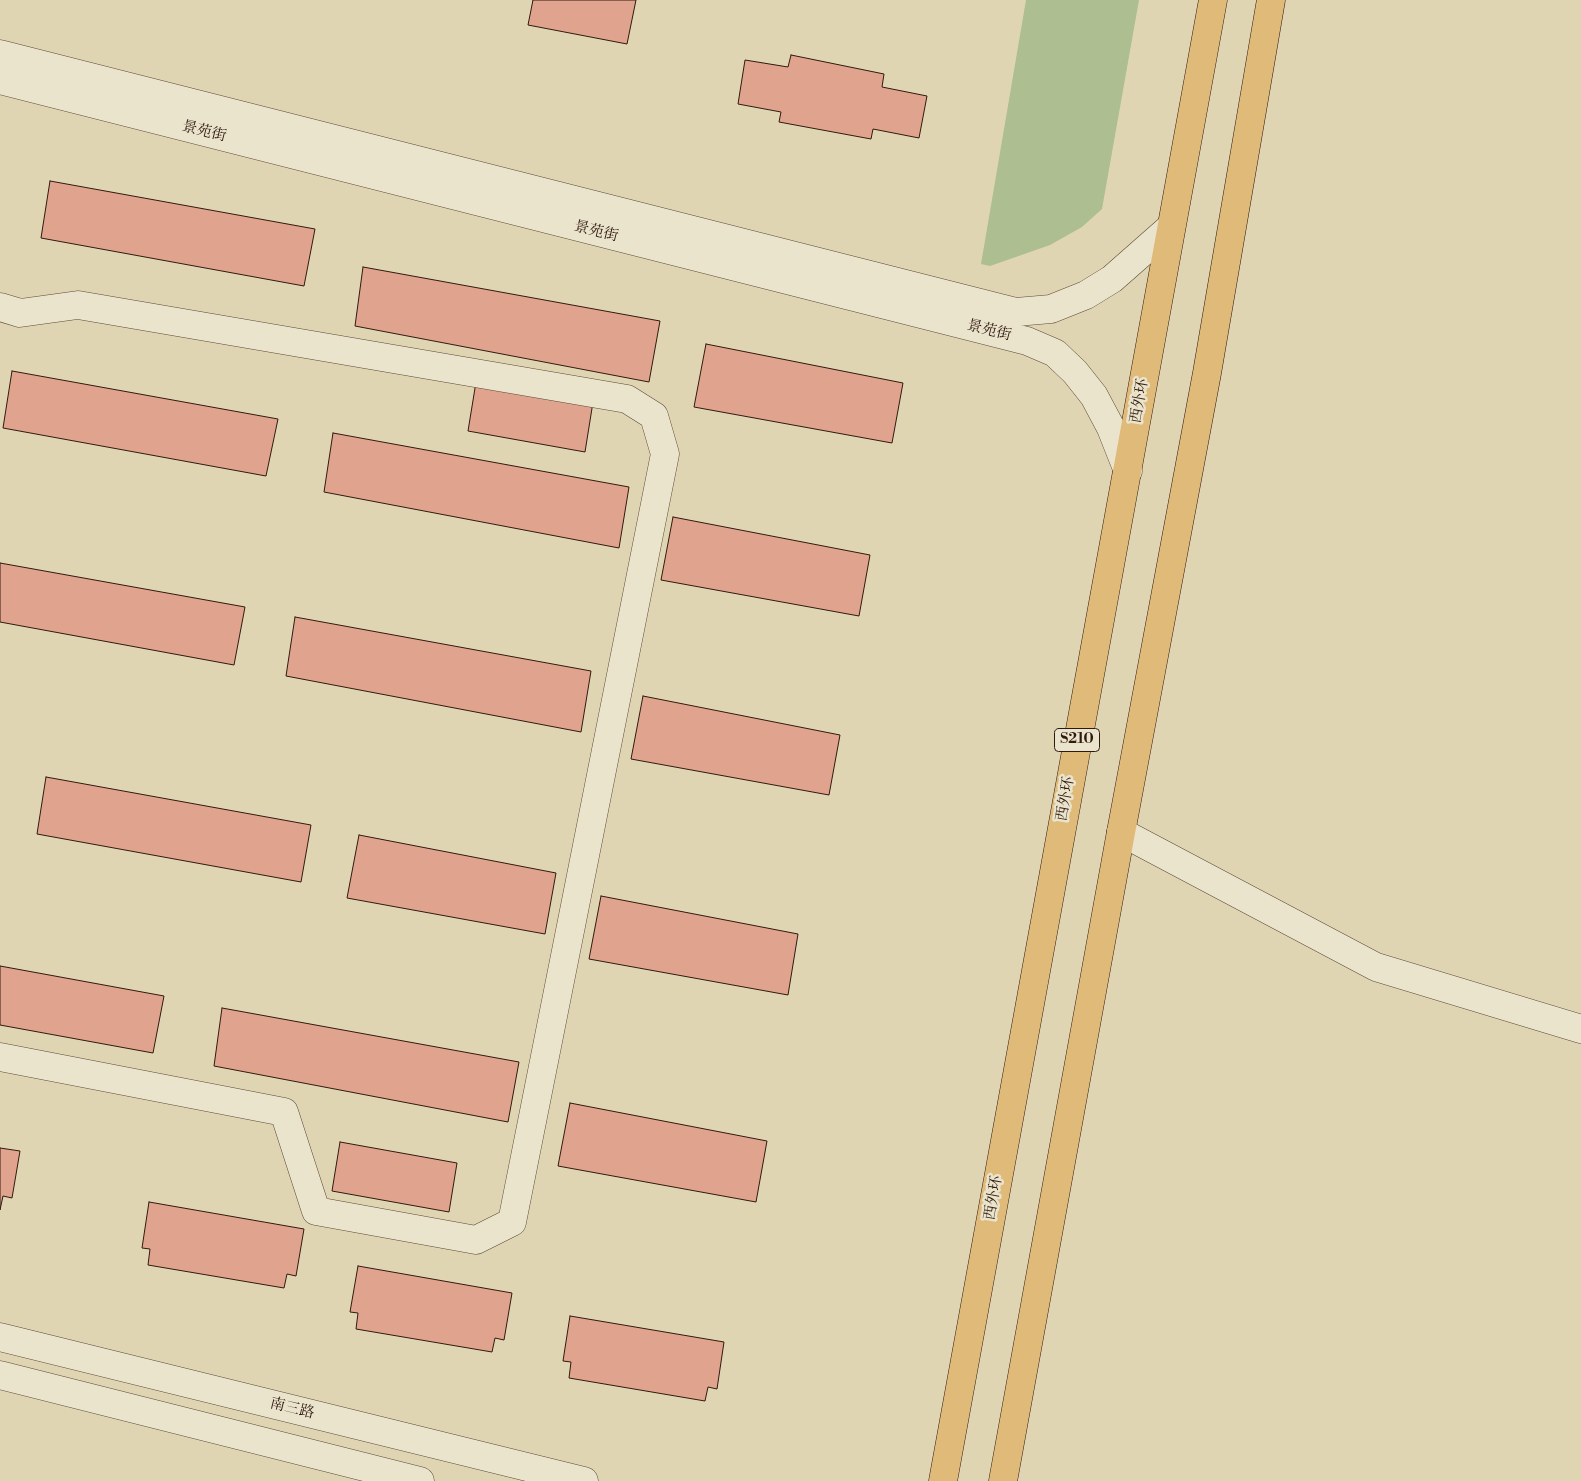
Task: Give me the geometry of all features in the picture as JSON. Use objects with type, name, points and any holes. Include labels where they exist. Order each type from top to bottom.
[{"type":"highway","name":"西外环","points":[[942,1481],[1213,0]]},
{"type":"highway","points":[[1003,1481],[1207,373],[1271,0]]},
{"type":"street","name":"景苑街","points":[[1,77],[1016,312],[1051,309],[1086,295],[1112,279],[1171,227]]},
{"type":"street","name":"景苑街","points":[[1,77],[1027,341],[1055,353],[1075,372],[1094,396],[1111,428],[1128,471]]},
{"type":"street","points":[[0,308],[20,313],[78,305],[627,399],[654,416],[665,454],[512,1222],[476,1240],[316,1211],[284,1112],[0,1056]]},
{"type":"street","points":[[1121,832],[1376,967],[1581,1029]]},
{"type":"street","name":"南三路","points":[[0,1337],[584,1481]]},
{"type":"street","points":[[0,1375],[420,1481]]},
{"type":"green space","points":[[1026,0],[1139,0],[1102,209],[1082,227],[1050,245],[990,266],[981,264]]},
{"type":"building","points":[[533,0],[636,0],[627,44],[528,25]]},
{"type":"building","points":[[791,55],[884,74],[882,87],[927,96],[919,138],[873,129],[871,139],[779,122],[781,112],[738,104],[745,60],[788,67]]},
{"type":"building","points":[[50,181],[315,229],[304,286],[41,238]]},
{"type":"building","points":[[363,267],[660,321],[649,382],[355,326]]},
{"type":"building","points":[[706,344],[903,383],[892,443],[694,407]]},
{"type":"building","points":[[12,371],[278,419],[266,476],[3,428]]},
{"type":"building","points":[[476,382],[593,402],[585,452],[468,431]]},
{"type":"building","points":[[333,433],[629,487],[619,548],[324,492]]},
{"type":"building","points":[[673,517],[870,555],[859,616],[661,580]]},
{"type":"building","points":[[0,563],[245,607],[234,665],[0,622]]},
{"type":"building","points":[[295,617],[591,671],[581,732],[286,676]]},
{"type":"building","points":[[643,696],[840,735],[829,795],[631,759]]},
{"type":"building","points":[[46,777],[311,825],[301,882],[37,834]]},
{"type":"building","points":[[359,835],[556,873],[545,934],[347,898]]},
{"type":"building","points":[[601,896],[798,934],[788,995],[589,959]]},
{"type":"building","points":[[0,966],[164,996],[153,1053],[0,1025]]},
{"type":"building","points":[[222,1008],[519,1062],[508,1122],[214,1066]]},
{"type":"building","points":[[570,1103],[767,1141],[756,1202],[558,1166]]},
{"type":"building","points":[[340,1142],[457,1163],[449,1212],[332,1191]]},
{"type":"building","points":[[0,1148],[20,1151],[12,1198],[3,1196],[0,1210]]},
{"type":"building","points":[[149,1202],[304,1229],[296,1276],[287,1274],[284,1288],[148,1265],[150,1249],[142,1248]]},
{"type":"building","points":[[358,1266],[512,1293],[504,1340],[495,1338],[492,1352],[356,1329],[358,1313],[350,1312]]},
{"type":"building","points":[[570,1316],[724,1342],[717,1389],[708,1387],[705,1401],[569,1378],[571,1362],[563,1361]]}]
